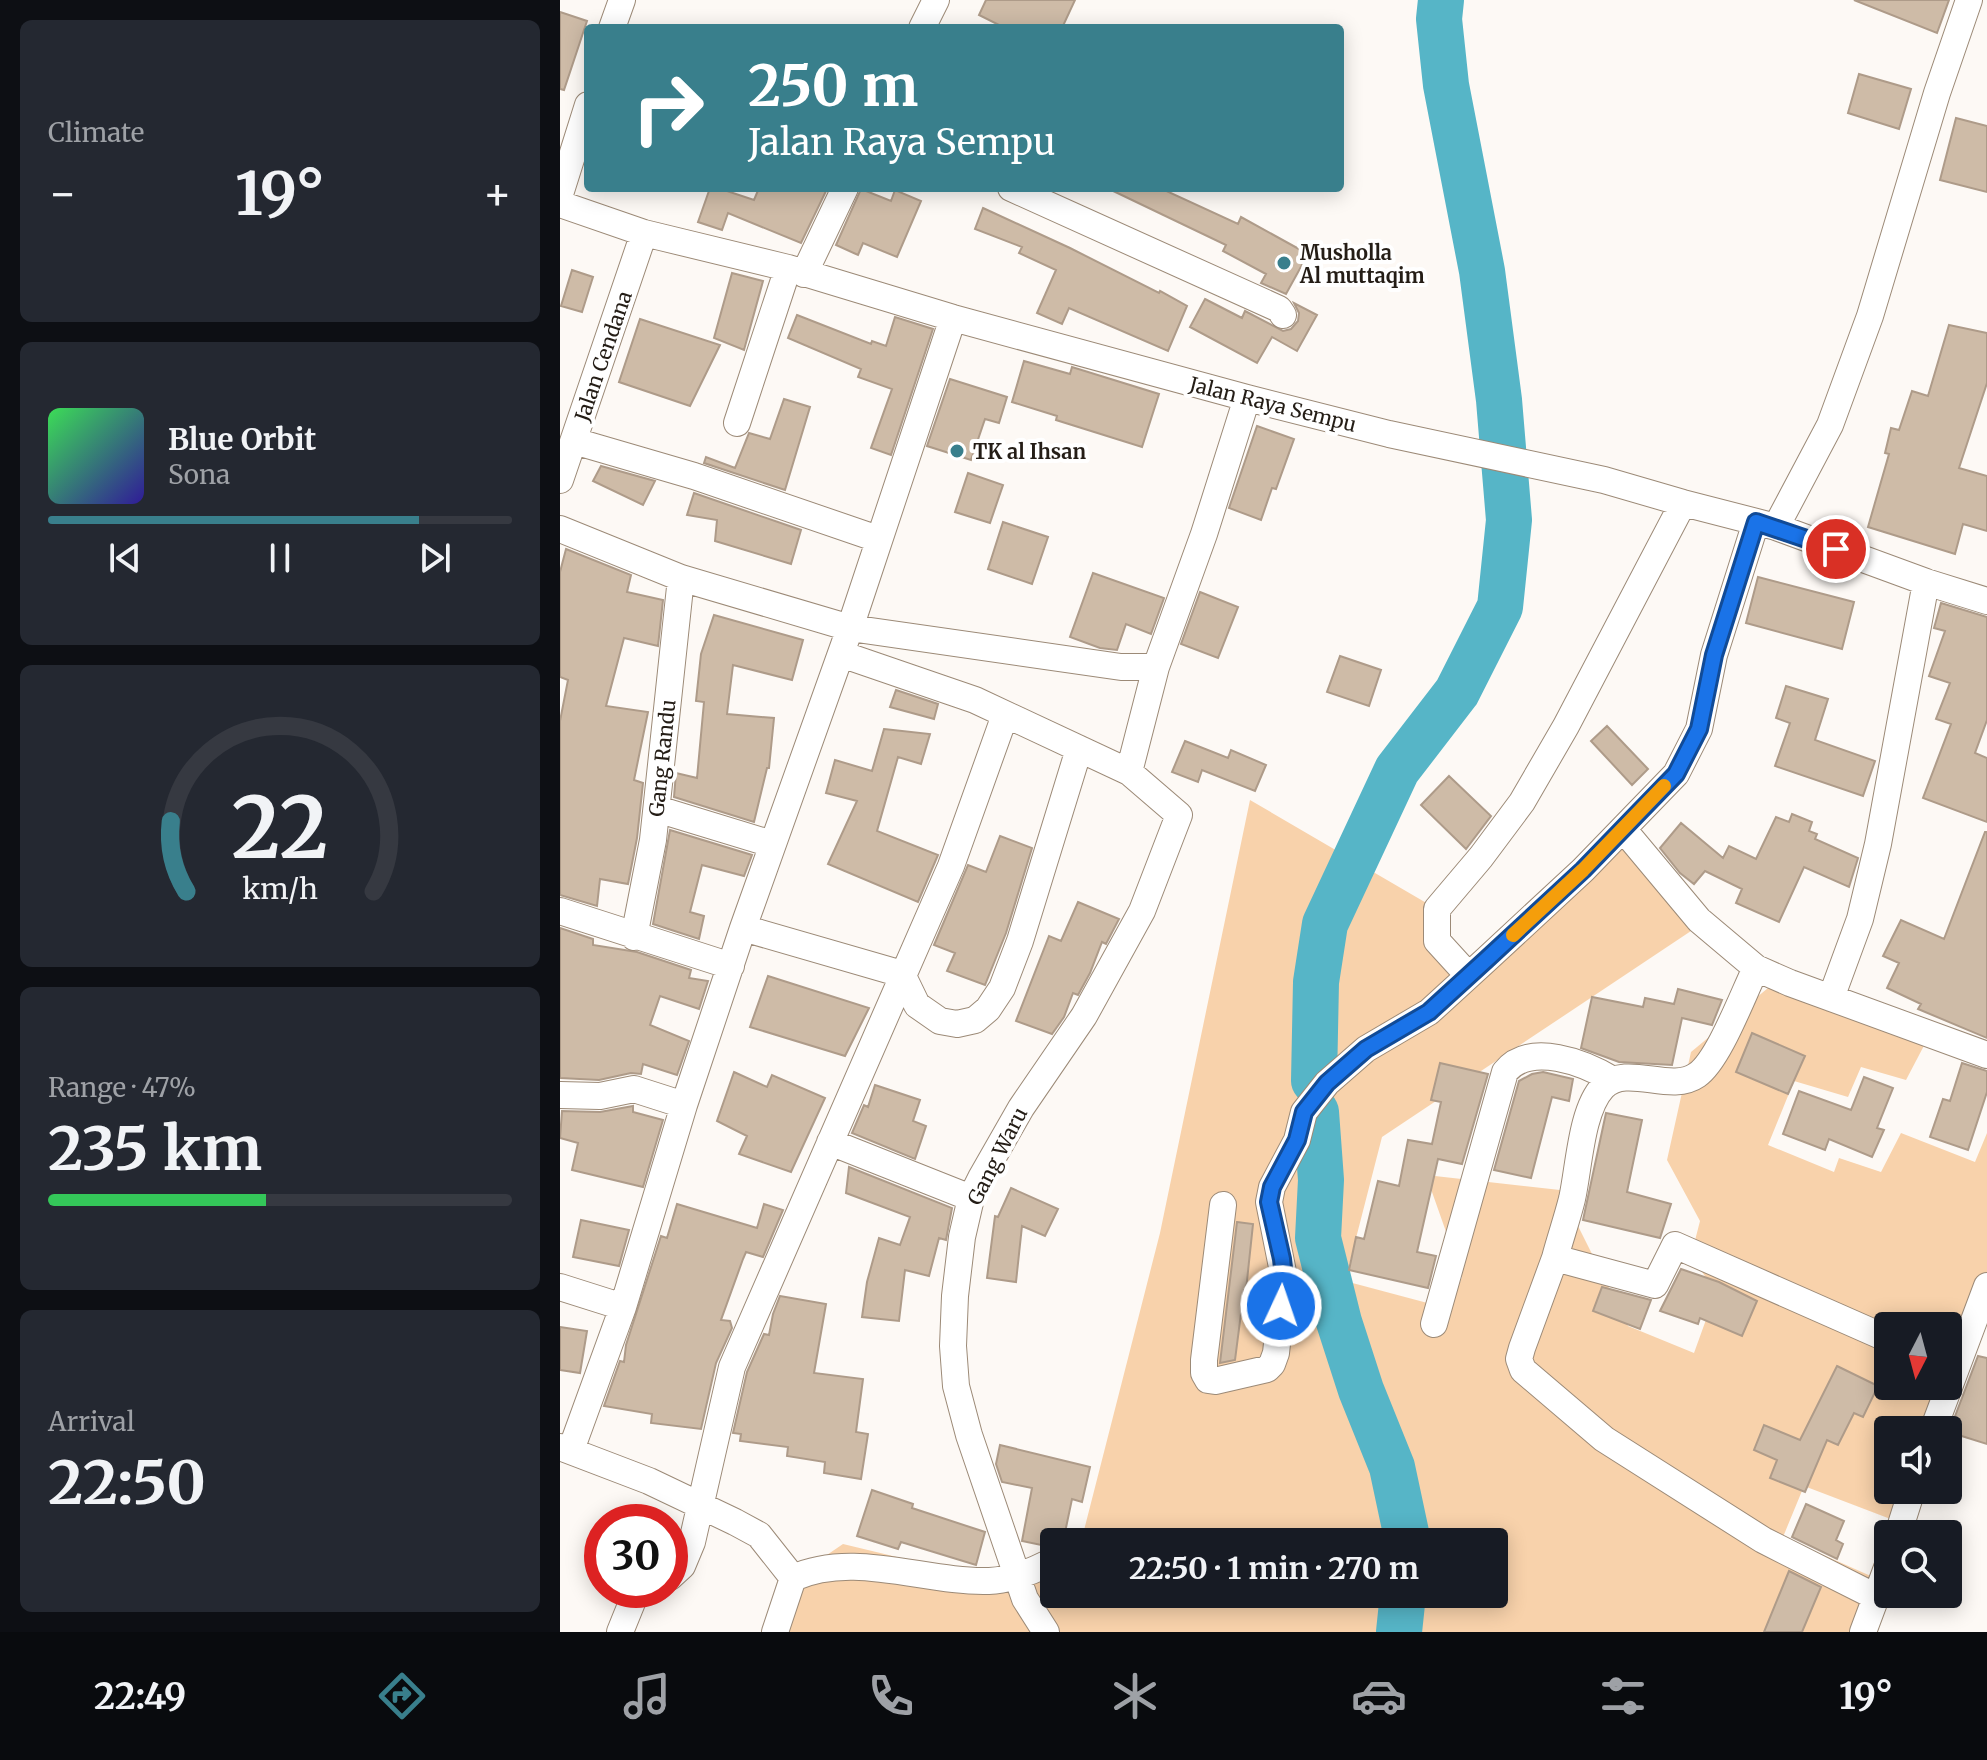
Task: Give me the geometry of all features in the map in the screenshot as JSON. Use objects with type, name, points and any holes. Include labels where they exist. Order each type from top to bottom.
[{"type":"street","points":[[613,24],[622,0]]},
{"type":"street","points":[[924,24],[936,0]]},
{"type":"street","points":[[1223,1205],[1204,1360],[1204,1373],[1208,1380],[1215,1381],[1226,1381],[1267,1369],[1276,1353],[1284,1277],[1269,1202],[1272,1187],[1289,1159],[1297,1140],[1300,1121],[1310,1103],[1327,1083],[1366,1049],[1429,1012],[1573,880],[1676,774],[1699,729],[1714,655],[1766,525],[1830,425],[1870,316],[1937,93],[1969,0]]},
{"type":"street","points":[[560,194],[584,118]]},
{"type":"street","points":[[737,423],[796,271],[843,192]]},
{"type":"street","points":[[1020,192],[1279,309],[1283,315]]},
{"type":"street","name":"Jalan Raya Sempu","points":[[560,204],[644,233],[796,271],[953,318],[1247,398],[1389,434],[1604,480],[1766,525],[1987,601]]},
{"type":"street","name":"Jalan Cendana","points":[[560,480],[644,233]]},
{"type":"street","points":[[793,1578],[759,1535],[649,1481],[566,1448],[623,1307],[684,1105],[743,928],[850,628],[953,318]]},
{"type":"street","points":[[841,654],[975,700],[1129,772],[1156,667],[1204,534],[1247,398]]},
{"type":"street","points":[[574,441],[694,476],[878,539]]},
{"type":"street","points":[[1468,975],[1437,941],[1437,909],[1522,802],[1566,726],[1683,503]]},
{"type":"street","points":[[560,529],[681,578],[850,628],[1121,667],[1156,667]]},
{"type":"street","name":"Gang Randu","points":[[634,937],[657,809],[681,578]]},
{"type":"street","points":[[1831,998],[1860,919],[1878,844],[1926,582]]},
{"type":"street","points":[[688,1552],[732,1367],[951,866],[1005,715]]},
{"type":"street","points":[[743,928],[902,974],[917,1005],[940,1021],[957,1024],[975,1020],[988,1009],[1002,988],[1020,941],[1079,749]]},
{"type":"street","name":"Gang Waru","points":[[1046,1632],[1025,1599],[969,1435],[956,1386],[953,1346],[955,1296],[962,1237],[971,1198],[1021,1108],[1084,1016],[1142,911],[1179,815],[1129,772]]},
{"type":"street","points":[[657,809],[772,844]]},
{"type":"street","points":[[1623,829],[1699,920],[1756,968],[1987,1055]]},
{"type":"street","points":[[560,911],[731,966]]},
{"type":"street","points":[[1434,1324],[1505,1072],[1516,1061],[1523,1059],[1555,1058],[1589,1067],[1613,1080],[1673,1082],[1697,1076],[1718,1050],[1756,968]]},
{"type":"street","points":[[1613,1080],[1604,1086],[1591,1107],[1572,1199],[1555,1258],[1519,1359],[1523,1370],[1604,1439],[1763,1540],[1874,1596]]},
{"type":"street","points":[[560,1095],[600,1096],[634,1089],[684,1105]]},
{"type":"street","points":[[830,1142],[971,1198]]},
{"type":"street","points":[[1555,1258],[1655,1285],[1675,1245],[1874,1333]]},
{"type":"street","points":[[1962,1351],[1979,1328],[1987,1286]]},
{"type":"street","points":[[560,1287],[623,1307]]},
{"type":"street","points":[[775,1632],[793,1578],[811,1570],[837,1566],[989,1581],[1018,1577],[1040,1567]]},
{"type":"street","points":[[1863,1632],[1874,1602]]},
{"type":"street","points":[[620,1632],[630,1608]]},
{"type":"shaded area","points":[[1250,800],[1435,908],[1470,982],[1626,837],[1700,925],[1382,1137],[1345,1281],[1450,1309],[1462,1277],[1426,1175],[1560,1190],[1628,1326],[1694,1353],[1716,1292],[1691,1256],[1700,1221],[1667,1160],[1691,1052],[1768,988],[1928,1038],[1906,1080],[1861,1067],[1848,1097],[1794,1081],[1768,1145],[1834,1172],[1839,1158],[1881,1172],[1901,1133],[1975,1162],[1987,1133],[1987,1288],[1962,1356],[1962,1312],[1874,1312],[1874,1400],[1946,1400],[1940,1416],[1874,1416],[1874,1504],[1908,1504],[1902,1520],[1893,1520],[1804,1486],[1783,1537],[1874,1577],[1874,1602],[1863,1632],[775,1632],[793,1578],[843,1544],[1009,1584],[1040,1573],[1040,1608],[1508,1608],[1508,1528],[1085,1528],[1160,1233]]},
{"type":"building","points":[[986,0],[1075,0],[1064,24],[997,24],[979,15]]},
{"type":"building","points":[[1854,0],[1949,0],[1937,33]]},
{"type":"building","points":[[560,12],[587,21],[564,90],[560,89]]},
{"type":"building","points":[[1859,74],[1911,89],[1899,129],[1848,113]]},
{"type":"building","points":[[1956,118],[1987,126],[1987,192],[1940,180]]},
{"type":"building","points":[[709,192],[730,192],[754,200],[757,192],[826,192],[801,243],[728,213],[722,230],[698,222]]},
{"type":"building","points":[[860,192],[868,192],[891,201],[894,192],[900,192],[921,201],[897,257],[863,243],[858,255],[836,245]]},
{"type":"building","points":[[1115,192],[1169,192],[1238,224],[1241,217],[1308,254],[1286,294],[1261,283],[1266,274],[1223,251],[1226,245]]},
{"type":"building","points":[[983,208],[1187,306],[1168,351],[1069,308],[1062,324],[1037,313],[1056,270],[1019,253],[1022,247],[975,229]]},
{"type":"building","points":[[572,270],[593,277],[582,312],[561,306]]},
{"type":"building","points":[[732,273],[763,281],[744,350],[714,338]]},
{"type":"building","points":[[1205,299],[1242,318],[1245,311],[1283,331],[1291,329],[1298,321],[1299,313],[1294,303],[1317,315],[1297,351],[1272,337],[1257,363],[1190,327]]},
{"type":"building","points":[[797,315],[871,344],[872,341],[886,346],[895,317],[933,329],[891,455],[871,448],[892,389],[858,377],[861,369],[788,338]]},
{"type":"building","points":[[640,319],[720,345],[690,406],[619,382]]},
{"type":"building","points":[[1949,325],[1987,333],[1987,383],[1959,468],[1987,476],[1987,531],[1963,524],[1955,554],[1868,527],[1889,454],[1885,453],[1891,428],[1899,430],[1912,391],[1928,396]]},
{"type":"building","points":[[1024,361],[1070,374],[1072,367],[1159,394],[1142,447],[1056,420],[1057,416],[1012,402]]},
{"type":"building","points":[[950,379],[1007,397],[999,423],[985,419],[971,460],[927,446]]},
{"type":"building","points":[[784,399],[810,407],[785,490],[704,463],[706,457],[735,468],[749,433],[770,439]]},
{"type":"building","points":[[1257,426],[1294,439],[1261,520],[1229,508]]},
{"type":"building","points":[[601,466],[655,481],[643,505],[593,481]]},
{"type":"building","points":[[968,473],[1003,485],[990,523],[955,512]]},
{"type":"building","points":[[694,493],[801,530],[791,564],[715,541],[717,520],[687,515]]},
{"type":"building","points":[[1003,522],[1048,537],[1032,584],[988,569]]},
{"type":"building","points":[[566,549],[631,575],[627,592],[663,600],[658,646],[624,638],[606,706],[648,712],[634,780],[643,783],[628,884],[600,879],[597,906],[560,895],[560,721],[568,680],[560,677],[560,572]]},
{"type":"building","points":[[1093,573],[1164,598],[1151,634],[1126,624],[1117,650],[1100,648],[1070,637]]},
{"type":"building","points":[[1758,577],[1854,602],[1842,649],[1746,623]]},
{"type":"building","points":[[1200,592],[1238,607],[1218,658],[1181,644]]},
{"type":"building","points":[[1941,603],[1987,617],[1987,720],[1975,753],[1987,758],[1987,822],[1923,798],[1951,724],[1936,719],[1950,683],[1929,676],[1945,631],[1934,628]]},
{"type":"building","points":[[714,615],[803,640],[792,680],[733,665],[727,714],[774,718],[769,768],[754,822],[674,797],[676,773],[697,778],[704,702],[696,701],[701,654]]},
{"type":"building","points":[[1340,656],[1381,670],[1369,706],[1327,692]]},
{"type":"building","points":[[1786,686],[1828,699],[1815,740],[1875,761],[1863,796],[1775,766],[1790,723],[1776,718]]},
{"type":"building","points":[[896,690],[938,704],[934,719],[890,707]]},
{"type":"building","points":[[1607,726],[1648,769],[1632,785],[1591,741]]},
{"type":"building","points":[[884,729],[930,734],[921,764],[898,757],[877,831],[938,855],[918,902],[828,864],[857,801],[826,793],[835,760],[872,771]]},
{"type":"building","points":[[1185,741],[1228,758],[1231,750],[1266,765],[1255,791],[1202,770],[1198,782],[1172,772]]},
{"type":"building","points":[[1449,776],[1491,816],[1466,849],[1421,805]]},
{"type":"building","points":[[1792,814],[1812,822],[1809,831],[1817,834],[1815,839],[1858,858],[1849,887],[1804,867],[1779,922],[1736,903],[1742,889],[1705,871],[1694,884],[1680,873],[1660,848],[1681,823],[1723,858],[1729,846],[1756,859],[1776,817],[1789,822]]},
{"type":"building","points":[[670,830],[752,855],[744,876],[702,865],[690,912],[704,916],[699,939],[653,924]]},
{"type":"building","points":[[1985,832],[1987,1038],[1918,1009],[1921,1004],[1887,988],[1899,963],[1883,956],[1901,920],[1944,939]]},
{"type":"building","points":[[1000,836],[1032,848],[1006,933],[985,985],[947,971],[955,953],[934,945],[968,865],[986,872]]},
{"type":"building","points":[[1078,902],[1119,919],[1106,944],[1102,942],[1090,973],[1078,995],[1073,993],[1064,1017],[1052,1034],[1016,1021],[1049,936],[1061,941]]},
{"type":"building","points":[[560,928],[593,939],[593,945],[637,952],[691,970],[689,978],[708,981],[699,1009],[660,996],[650,1025],[689,1041],[677,1075],[643,1064],[641,1074],[631,1073],[599,1080],[560,1078]]},
{"type":"building","points":[[768,976],[869,1008],[845,1056],[750,1027]]},
{"type":"building","points":[[1678,989],[1722,1000],[1712,1025],[1682,1018],[1672,1065],[1619,1062],[1581,1048],[1592,997],[1643,1007],[1645,998],[1674,1004]]},
{"type":"building","points":[[1752,1033],[1805,1056],[1788,1094],[1736,1072]]},
{"type":"building","points":[[1440,1063],[1488,1074],[1462,1164],[1438,1159],[1417,1252],[1436,1256],[1428,1288],[1349,1270],[1356,1237],[1364,1239],[1378,1181],[1399,1186],[1408,1140],[1432,1144],[1441,1102],[1431,1100]]},
{"type":"building","points":[[1962,1063],[1987,1071],[1987,1092],[1968,1150],[1930,1137],[1943,1099],[1950,1101]]},
{"type":"building","points":[[734,1072],[767,1087],[772,1075],[825,1098],[791,1172],[739,1154],[747,1136],[717,1121]]},
{"type":"building","points":[[1543,1072],[1573,1079],[1569,1101],[1552,1097],[1531,1178],[1494,1170],[1519,1081]]},
{"type":"building","points":[[1864,1077],[1893,1088],[1877,1128],[1884,1130],[1872,1157],[1829,1139],[1825,1150],[1783,1134],[1799,1091],[1851,1110]]},
{"type":"building","points":[[875,1085],[920,1100],[913,1121],[926,1126],[915,1159],[852,1133],[864,1105],[868,1107]]},
{"type":"building","points":[[633,1106],[633,1112],[663,1120],[643,1187],[572,1170],[578,1143],[560,1138],[562,1111],[600,1112]]},
{"type":"building","points":[[1606,1113],[1642,1120],[1627,1192],[1671,1204],[1660,1238],[1583,1220]]},
{"type":"building","points":[[849,1167],[952,1208],[946,1240],[939,1238],[929,1276],[905,1270],[899,1321],[862,1317],[867,1282],[879,1238],[900,1245],[910,1217],[846,1193]]},
{"type":"building","points":[[1011,1188],[1058,1209],[1045,1236],[1022,1226],[1016,1282],[987,1278],[995,1216],[998,1217]]},
{"type":"building","points":[[677,1204],[757,1228],[764,1204],[783,1210],[763,1257],[746,1252],[743,1259],[721,1320],[730,1321],[732,1328],[716,1363],[701,1429],[651,1423],[652,1414],[604,1406],[620,1361],[624,1362],[626,1345],[661,1236],[667,1238]]},
{"type":"building","points":[[581,1220],[629,1230],[619,1266],[573,1257]]},
{"type":"building","points":[[1237,1222],[1253,1224],[1246,1290],[1235,1360],[1220,1363]]},
{"type":"building","points":[[1681,1269],[1719,1282],[1757,1301],[1742,1336],[1700,1318],[1698,1324],[1660,1311]]},
{"type":"building","points":[[1602,1287],[1651,1300],[1640,1329],[1593,1311]]},
{"type":"building","points":[[780,1296],[826,1304],[814,1373],[863,1379],[856,1432],[868,1434],[861,1479],[824,1473],[825,1462],[787,1456],[788,1447],[740,1441],[741,1434],[733,1433],[747,1372],[764,1334],[769,1335]]},
{"type":"building","points":[[560,1327],[587,1331],[580,1373],[560,1370]]},
{"type":"building","points":[[1978,1356],[1987,1358],[1987,1444],[1962,1436],[1962,1416],[1955,1416]]},
{"type":"building","points":[[1837,1366],[1874,1384],[1874,1394],[1863,1417],[1854,1413],[1838,1445],[1827,1440],[1805,1492],[1770,1478],[1777,1460],[1754,1450],[1764,1425],[1800,1440]]},
{"type":"building","points":[[1000,1445],[1090,1467],[1082,1502],[1072,1499],[1066,1528],[1040,1528],[1040,1545],[1022,1541],[1032,1488],[1002,1482],[996,1464]]},
{"type":"building","points":[[872,1490],[913,1504],[912,1508],[985,1532],[976,1565],[901,1542],[898,1549],[857,1536]]},
{"type":"building","points":[[1806,1504],[1844,1521],[1836,1540],[1843,1544],[1837,1559],[1792,1537]]},
{"type":"building","points":[[1789,1571],[1821,1587],[1802,1632],[1764,1632]]},
{"type":"waterway","points":[[1314,1081],[1316,982],[1325,924],[1397,770],[1457,692],[1500,607],[1509,520],[1499,400],[1482,271],[1446,85],[1439,19],[1441,0]]},
{"type":"waterway","points":[[1316,1112],[1321,1180],[1318,1238],[1339,1322],[1361,1390],[1392,1467],[1405,1528]]},
{"type":"waterway","points":[[1399,1632],[1402,1608]]},
{"type":"slow traffic","points":[[1513,935],[1583,870],[1664,786]]},
{"type":"place","name":"Musholla Al muttaqim","points":[[1284,263]]},
{"type":"place","name":"TK al Ihsan","points":[[957,451]]},
{"type":"route","points":[[1281,1306],[1282,1259],[1269,1202],[1272,1187],[1289,1159],[1297,1140],[1300,1121],[1310,1103],[1327,1083],[1366,1049],[1400,1026],[1429,1012],[1583,870],[1676,774],[1699,729],[1714,655],[1756,522],[1836,549]]}]
